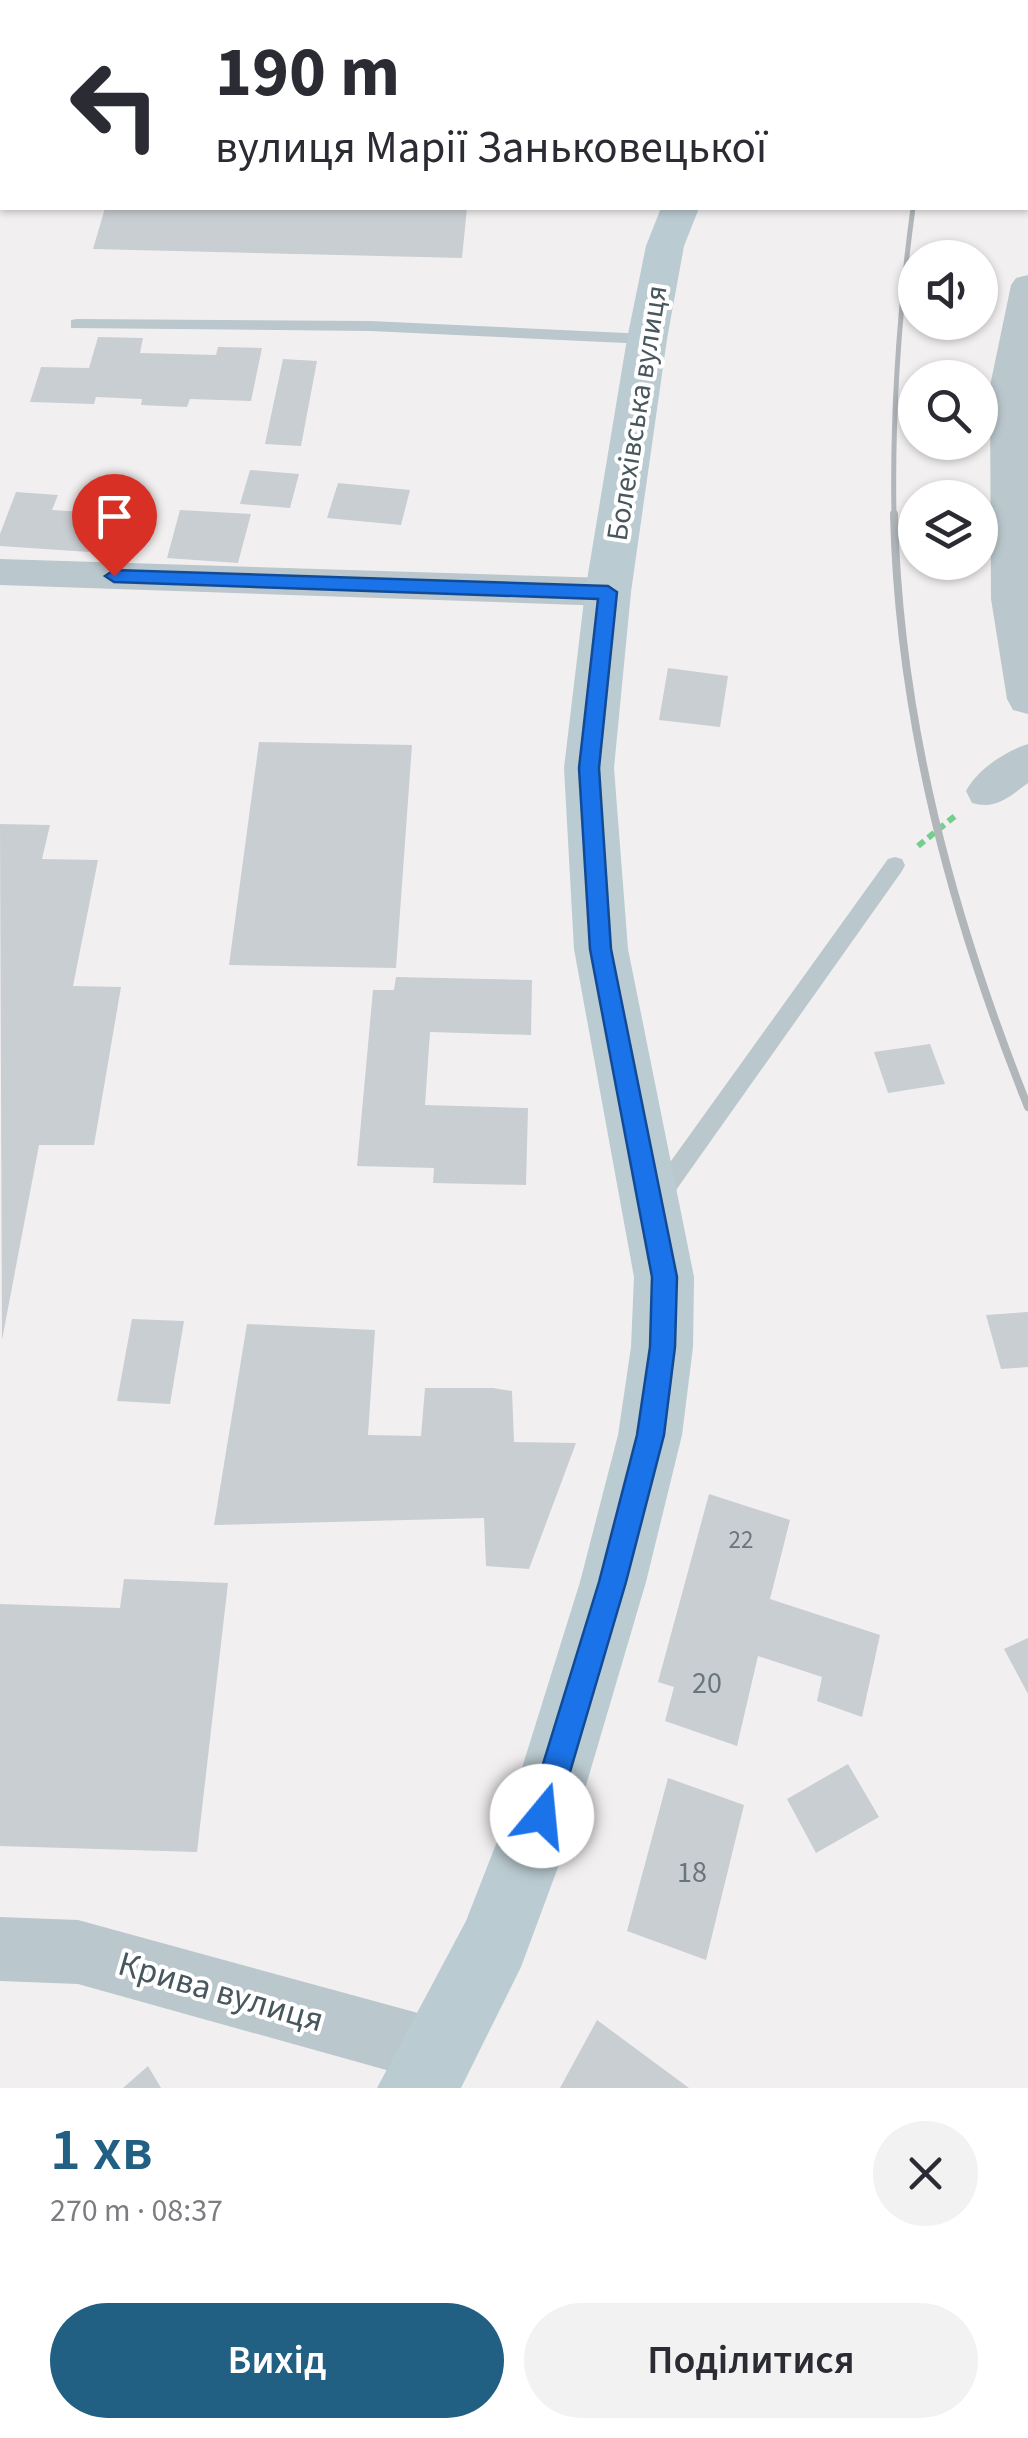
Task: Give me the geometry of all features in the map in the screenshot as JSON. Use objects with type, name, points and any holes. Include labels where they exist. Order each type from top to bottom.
[{"type":"main road","name":"Болехівська вулиця","points":[[428,2070],[496,1941],[542,1816],[613,1582],[650,1435],[662,1347],[664,1277],[600,949],[589,768],[608,592],[667,220]]},
{"type":"street","points":[[1028,285],[1008,386],[1010,599],[1028,699]]},
{"type":"street","points":[[0,572],[608,592]]},
{"type":"street","points":[[988,791],[1028,760]]},
{"type":"street","name":"Крива вулиця","points":[[0,1949],[78,1952],[428,2070]]},
{"type":"lane","points":[[77,324],[370,326],[646,339]]},
{"type":"lane","points":[[652,1206],[895,865]]},
{"type":"path","points":[[895,865],[988,791]]},
{"type":"building","points":[[104,210],[467,210],[462,258],[93,249]]},
{"type":"building","points":[[98,337],[143,338],[140,353],[216,355],[218,347],[262,348],[251,401],[190,399],[187,407],[141,405],[142,399],[96,397],[94,404],[30,402],[41,367],[89,368]]},
{"type":"building","points":[[283,359],[317,361],[301,446],[265,444]]},
{"type":"building","points":[[250,470],[299,474],[290,508],[240,504]]},
{"type":"building","points":[[338,483],[410,490],[401,525],[327,518]]},
{"type":"building","points":[[16,492],[58,495],[52,510],[102,513],[89,552],[0,546],[0,534]]},
{"type":"building","points":[[180,510],[251,514],[238,563],[167,558]]},
{"type":"building","points":[[668,668],[728,676],[720,727],[659,720]]},
{"type":"building","points":[[259,742],[412,745],[396,968],[229,965]]},
{"type":"building","points":[[0,824],[50,825],[42,859],[98,860],[73,986],[121,987],[94,1145],[39,1145],[2,1340]]},
{"type":"building","points":[[396,977],[532,980],[531,1035],[430,1032],[425,1105],[528,1108],[526,1185],[433,1183],[434,1168],[357,1166],[373,990],[394,990]]},
{"type":"building","points":[[930,1044],[945,1084],[888,1093],[874,1052]]},
{"type":"building","points":[[1028,1312],[1028,1367],[1001,1369],[986,1315]]},
{"type":"building","points":[[132,1319],[184,1321],[170,1404],[117,1401]]},
{"type":"building","points":[[247,1324],[375,1330],[368,1435],[421,1436],[425,1388],[493,1388],[512,1391],[514,1442],[576,1443],[529,1569],[486,1566],[484,1518],[214,1525]]},
{"type":"building","points":[[709,1494],[790,1520],[770,1599],[880,1635],[862,1717],[817,1701],[822,1677],[758,1656],[737,1746],[665,1721],[674,1687],[658,1682]]},
{"type":"building","points":[[124,1579],[228,1583],[197,1852],[0,1846],[0,1604],[120,1608]]},
{"type":"building","points":[[1028,1638],[1028,1694],[1004,1649]]},
{"type":"building","points":[[848,1764],[879,1817],[816,1853],[787,1799]]},
{"type":"building","points":[[668,1778],[744,1805],[706,1960],[627,1931]]},
{"type":"building","points":[[597,2020],[689,2088],[560,2088]]},
{"type":"building","points":[[148,2066],[161,2088],[123,2088]]},
{"type":"railway","points":[[894,514],[898,362],[913,210]]},
{"type":"railway","points":[[894,514],[906,667],[934,816],[976,963],[1028,1107]]},
{"type":"route","points":[[114,576],[608,592],[589,768],[600,949],[664,1277],[662,1347],[650,1435],[613,1582],[542,1816]]}]
